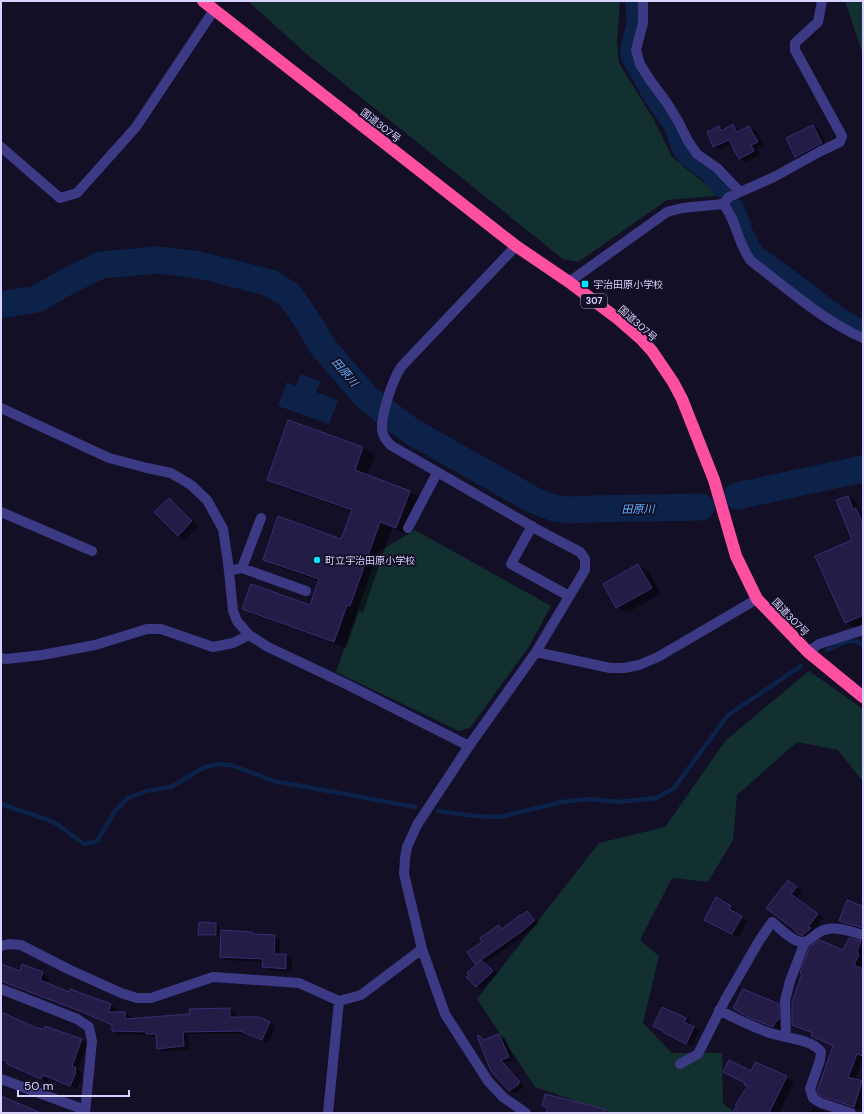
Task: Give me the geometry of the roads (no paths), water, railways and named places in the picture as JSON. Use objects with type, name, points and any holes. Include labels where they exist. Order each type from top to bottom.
[{"type":"highway","name":"国道307号","points":[[203,1],[516,246],[569,282],[618,319],[641,339],[674,382],[682,399],[714,480],[736,556],[757,599],[808,652],[863,698]]},
{"type":"street","points":[[643,1],[643,23],[636,50],[640,64],[678,121],[688,141],[697,154],[717,168],[740,191]]},
{"type":"street","points":[[569,282],[667,212],[682,208],[723,204],[729,197],[740,191],[776,176],[840,142],[842,136],[795,50],[795,43],[818,22],[822,1]]},
{"type":"street","points":[[1,148],[60,198],[77,193],[136,127],[214,10]]},
{"type":"street","points":[[723,204],[730,212],[744,252],[751,261],[824,315],[849,332],[863,338]]},
{"type":"street","points":[[516,246],[406,360],[396,375],[387,402],[382,431],[389,444],[437,473],[580,552],[583,555],[586,564],[585,570],[536,652],[469,746],[417,825],[407,847],[405,858],[404,874],[422,949],[444,1014],[488,1080],[503,1097],[526,1113]]},
{"type":"street","points":[[1,408],[109,458],[171,474],[191,485],[207,500],[222,529],[229,570],[233,611],[237,620],[249,635],[268,647],[348,685],[469,746]]},
{"type":"street","points":[[408,528],[437,473]]},
{"type":"street","points":[[1,512],[92,551]]},
{"type":"street","points":[[242,568],[261,518]]},
{"type":"street","points":[[532,526],[511,564],[569,596]]},
{"type":"street","points":[[229,570],[242,568],[306,591]]},
{"type":"street","points":[[536,652],[610,668],[639,665],[658,657],[757,599]]},
{"type":"street","points":[[1,658],[42,655],[95,645],[147,629],[161,629],[177,633],[213,647],[233,643],[249,635]]},
{"type":"street","points":[[808,652],[819,644],[862,633]]},
{"type":"street","points":[[680,1064],[698,1054],[719,1010],[759,941],[772,922],[794,939],[805,942]]},
{"type":"street","points":[[786,1037],[785,1001],[790,981],[805,942],[820,932],[836,928],[863,935]]},
{"type":"street","points":[[1,946],[9,944],[21,945],[68,969],[121,993],[137,998],[151,998],[213,977],[299,983],[339,1001],[361,995],[422,949]]},
{"type":"street","points":[[1,989],[77,1019],[89,1027],[92,1041],[85,1112],[1,1079]]},
{"type":"street","points":[[328,1113],[339,1001]]},
{"type":"street","points":[[719,1010],[770,1033],[818,1047],[821,1052],[820,1060],[810,1089],[812,1098],[821,1103],[851,1113]]},
{"type":"water","points":[[300,374],[320,381],[316,392],[338,400],[329,424],[278,406],[287,382],[296,386]]},
{"type":"waterway","points":[[633,1],[635,22],[628,49],[629,57],[650,95],[672,126],[680,150],[686,157],[706,172],[722,190]]},
{"type":"waterway","points":[[735,206],[746,235],[756,253],[824,304],[844,318],[863,328]]},
{"type":"waterway","name":"田原川","points":[[1,305],[37,299],[68,281],[101,265],[158,260],[199,265],[271,283],[289,295],[307,320],[323,347],[367,398],[411,431],[533,500],[554,508],[568,510],[701,507]]},
{"type":"waterway","name":"田原川","points":[[737,496],[863,469]]},
{"type":"waterway","points":[[827,650],[850,641],[859,642],[863,645]]},
{"type":"waterway","points":[[438,811],[476,816],[499,817],[562,802],[589,799],[618,802],[657,798],[674,788],[728,715],[801,666]]},
{"type":"waterway","points":[[1,804],[57,824],[84,844],[97,841],[115,811],[128,798],[146,791],[171,787],[203,768],[217,764],[231,765],[274,781],[415,807]]},
{"type":"place","name":"宇治田原小学校","points":[[585,284]]},
{"type":"place","name":"町立宇治田原小学校","points":[[317,560]]}]
